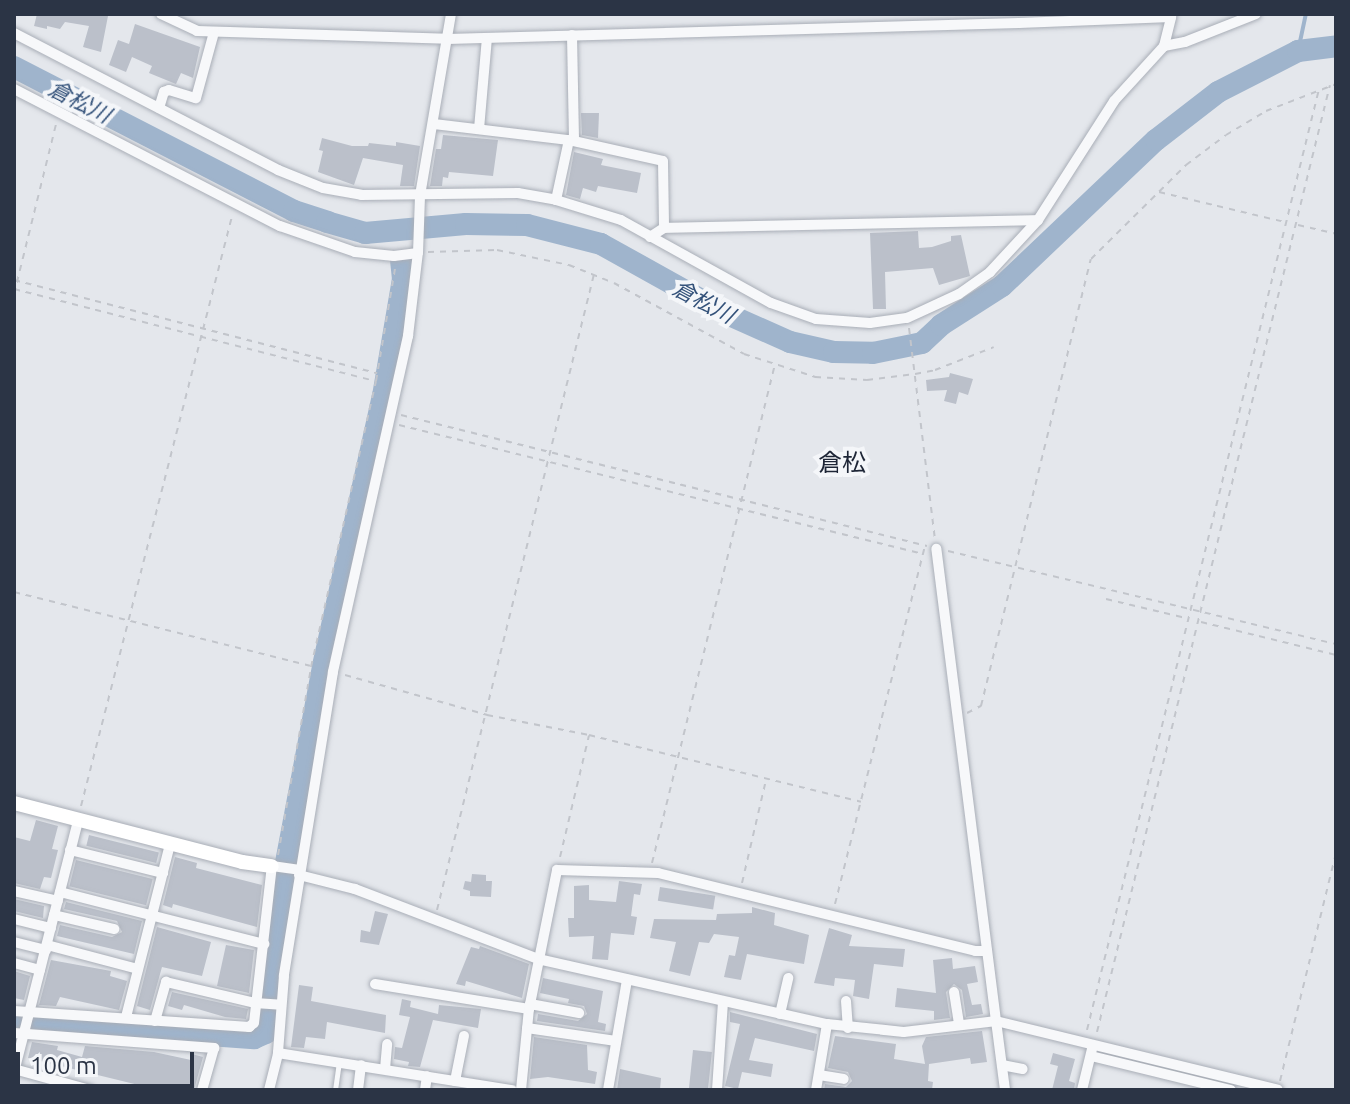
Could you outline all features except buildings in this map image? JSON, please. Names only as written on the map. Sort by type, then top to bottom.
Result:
[{"type":"street","points":[[14,33],[278,170],[323,188],[361,195],[518,193],[556,200],[621,220],[771,303],[816,319],[870,323],[907,318],[959,294],[990,272],[1038,220],[1114,101],[1164,46],[1171,16],[447,39],[197,31],[161,14]]},
{"type":"street","points":[[14,1011],[249,1027],[269,1004],[333,672],[410,325],[418,253],[420,196],[451,14]]},
{"type":"street","points":[[1164,46],[1185,42],[1256,14]]},
{"type":"street","points":[[159,108],[164,92],[169,90],[196,98],[214,32]]},
{"type":"street","points":[[556,200],[571,141],[572,35]]},
{"type":"street","points":[[479,129],[487,38]]},
{"type":"street","points":[[14,89],[280,226],[355,252],[394,256],[418,253]]},
{"type":"street","points":[[434,124],[571,141],[663,161],[664,228]]},
{"type":"street","points":[[650,237],[664,228],[1038,220]]},
{"type":"street","points":[[930,547],[957,714],[1005,1090]]},
{"type":"street","points":[[14,803],[170,844],[277,865],[355,889],[538,959],[627,980],[848,1028],[904,1032],[996,1021],[1231,1090]]},
{"type":"street","points":[[78,820],[14,1070],[90,1090]]},
{"type":"street","points":[[126,1017],[170,844]]},
{"type":"street","points":[[70,850],[163,873]]},
{"type":"street","points":[[269,1090],[278,1053],[269,1004],[264,944],[277,865]]},
{"type":"street","points":[[521,1090],[529,1006],[557,870],[650,873],[987,951]]},
{"type":"street","points":[[14,891],[59,896],[264,944]]},
{"type":"street","points":[[54,915],[114,929]]},
{"type":"street","points":[[14,919],[51,928]]},
{"type":"street","points":[[14,942],[138,969]]},
{"type":"street","points":[[14,963],[40,970]]},
{"type":"street","points":[[780,1014],[788,978]]},
{"type":"street","points":[[608,1090],[627,980]]},
{"type":"street","points":[[155,1021],[166,982],[269,1004]]},
{"type":"street","points":[[375,984],[579,1013]]},
{"type":"street","points":[[954,992],[959,1025]]},
{"type":"street","points":[[846,1001],[848,1028]]},
{"type":"street","points":[[717,1090],[723,1002]]},
{"type":"street","points":[[816,1090],[827,1024]]},
{"type":"street","points":[[527,1028],[616,1041]]},
{"type":"street","points":[[22,1033],[214,1048],[202,1090]]},
{"type":"street","points":[[455,1081],[464,1036]]},
{"type":"street","points":[[385,1069],[387,1044]]},
{"type":"street","points":[[1089,1048],[1278,1090]]},
{"type":"street","points":[[1082,1090],[1089,1048]]},
{"type":"street","points":[[278,1053],[512,1090]]},
{"type":"street","points":[[358,1090],[361,1065]]},
{"type":"street","points":[[1002,1065],[1023,1069]]},
{"type":"street","points":[[819,1075],[844,1079]]},
{"type":"street","points":[[425,1090],[427,1076]]},
{"type":"lane","points":[[335,1090],[339,1061]]},
{"type":"path","points":[[957,714],[974,712],[981,706],[1091,259],[1186,165],[1226,135],[1266,111],[1336,84]]},
{"type":"path","points":[[1089,1048],[1202,611],[1330,85]]},
{"type":"path","points":[[1089,1048],[1188,618],[1319,89]]},
{"type":"path","points":[[59,112],[14,291],[376,381]]},
{"type":"path","points":[[1159,192],[1286,223]]},
{"type":"path","points":[[78,820],[236,203]]},
{"type":"path","points":[[1297,225],[1336,234]]},
{"type":"path","points":[[418,253],[497,250],[537,256],[594,274],[775,367],[839,381],[935,370],[994,347]]},
{"type":"path","points":[[277,865],[311,667],[378,373],[395,279],[394,256]]},
{"type":"path","points":[[435,919],[594,274]]},
{"type":"path","points":[[16,281],[378,373]]},
{"type":"path","points":[[832,917],[923,554],[930,547],[908,319]]},
{"type":"path","points":[[650,873],[775,367]]},
{"type":"path","points":[[391,418],[550,453],[1336,644]]},
{"type":"path","points":[[391,418],[548,461],[923,554]]},
{"type":"path","points":[[14,592],[311,667]]},
{"type":"path","points":[[1106,599],[1188,618]]},
{"type":"path","points":[[1199,621],[1336,655]]},
{"type":"path","points":[[333,672],[487,715],[589,735],[861,802]]},
{"type":"path","points":[[557,870],[589,735]]},
{"type":"path","points":[[740,893],[767,779]]},
{"type":"path","points":[[1278,1090],[1336,853]]},
{"type":"waterway","points":[[1298,51],[1306,14]]},
{"type":"waterway","name":"倉松川","points":[[14,67],[294,211],[327,222],[365,233],[466,224],[527,225],[601,244],[727,314],[790,342],[834,352],[873,353],[922,343],[941,325],[1002,286],[1156,140],[1218,92],[1298,51],[1336,46]]},
{"type":"waterway","points":[[14,1021],[254,1038],[266,1033],[284,873],[323,666],[383,396],[403,279],[401,261]]},
{"type":"district","name":"倉松","points":[[842,463]]}]
